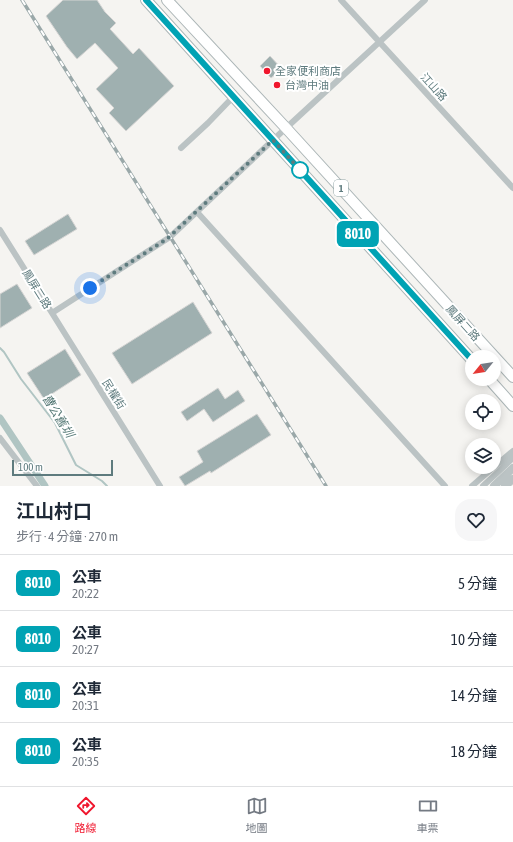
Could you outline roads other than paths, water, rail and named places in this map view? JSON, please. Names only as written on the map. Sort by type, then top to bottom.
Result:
[{"type":"main road","name":"鳳屏二路","points":[[146,0],[465,352]]},
{"type":"main road","name":"鳳屏二路","points":[[168,0],[513,377]]},
{"type":"main road","points":[[416,298],[430,286]]},
{"type":"main road","points":[[495,386],[513,406]]},
{"type":"street","name":"江山路","points":[[341,0],[513,188]]},
{"type":"street","points":[[286,128],[425,0]]},
{"type":"street","points":[[180,148],[208,123],[233,97]]},
{"type":"street","name":"鳳屏二路","points":[[0,230],[52,313],[167,239],[286,128]]},
{"type":"street","points":[[197,212],[445,486]]},
{"type":"street","name":"民權街","points":[[52,313],[160,486]]},
{"type":"street","points":[[0,438],[37,486]]},
{"type":"street","points":[[501,461],[513,450]]},
{"type":"street","points":[[483,486],[513,458]]},
{"type":"street","points":[[494,486],[513,468]]},
{"type":"street","points":[[472,486],[486,474]]},
{"type":"street","points":[[505,486],[513,479]]},
{"type":"waterway","name":"曹公舊圳","points":[[0,348],[21,379],[55,423],[76,465],[102,481],[107,486]]},
{"type":"waterway","points":[[0,418],[45,486]]},
{"type":"railway","points":[[22,0],[326,486]]},
{"type":"place","name":"全家便利商店","points":[[267,71]]},
{"type":"place","name":"台灣中油","points":[[277,85]]}]
